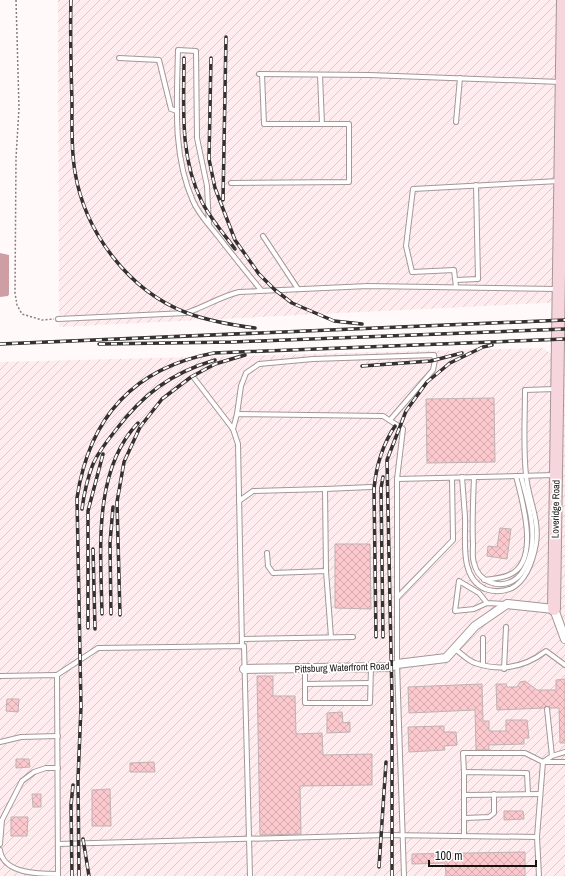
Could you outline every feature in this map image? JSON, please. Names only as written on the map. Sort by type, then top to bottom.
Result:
[{"type":"street","name":"Loveridge Road","points":[[554,609],[556,475],[561,389],[564,0]]},
{"type":"street","points":[[507,604],[554,609],[565,639]]},
{"type":"street","name":"Pittsburg Waterfront Road","points":[[244,669],[391,667],[397,664],[446,658],[475,626],[507,604]]},
{"type":"lane","points":[[209,224],[207,186],[197,138],[196,51],[178,50],[177,111],[180,152],[184,176],[193,202],[209,224],[261,290]]},
{"type":"lane","points":[[119,58],[159,60],[167,98],[171,109],[177,111]]},
{"type":"lane","points":[[231,183],[349,182],[349,124],[264,124],[261,74],[460,78],[563,82]]},
{"type":"lane","points":[[320,75],[322,124]]},
{"type":"lane","points":[[456,122],[460,78]]},
{"type":"lane","points":[[456,287],[454,270],[412,272],[406,246],[414,189],[562,181]]},
{"type":"lane","points":[[456,280],[478,279],[476,186]]},
{"type":"lane","points":[[263,236],[298,289]]},
{"type":"lane","points":[[58,318],[186,313],[198,309],[220,297],[239,292],[261,290],[368,286],[562,289]]},
{"type":"lane","points":[[233,429],[241,386],[246,373],[259,364],[313,359],[434,355],[435,360],[433,370],[390,420]]},
{"type":"lane","points":[[194,378],[233,429],[238,444],[242,646],[244,646],[250,876]]},
{"type":"lane","points":[[474,477],[472,526],[474,563],[478,573],[484,580],[501,584],[508,582],[517,578],[528,560],[532,536],[531,519],[523,476],[525,390],[561,389]]},
{"type":"lane","points":[[237,414],[383,416],[403,429],[397,479],[397,664],[404,876]]},
{"type":"lane","points":[[397,479],[556,475]]},
{"type":"lane","points":[[484,580],[510,575],[518,568],[525,555],[528,538],[516,476]]},
{"type":"lane","points":[[462,477],[466,561],[471,575],[480,586],[491,591],[501,591],[512,587],[521,581],[533,558],[537,525],[523,476]]},
{"type":"lane","points":[[397,598],[453,540],[452,478]]},
{"type":"lane","points":[[239,501],[253,491],[371,487]]},
{"type":"lane","points":[[325,489],[326,571],[330,638]]},
{"type":"lane","points":[[267,554],[268,566],[273,573],[326,571]]},
{"type":"lane","points":[[487,603],[480,593],[459,581],[455,611],[474,609],[487,603],[507,604]]},
{"type":"lane","points":[[504,669],[506,627]]},
{"type":"lane","points":[[242,639],[353,637]]},
{"type":"lane","points":[[483,638],[483,665]]},
{"type":"lane","points":[[0,676],[57,675],[98,648],[242,646]]},
{"type":"lane","points":[[454,649],[474,663],[504,669],[535,660],[546,650],[565,665]]},
{"type":"lane","points":[[305,668],[305,703],[370,703],[371,667]]},
{"type":"lane","points":[[0,850],[1,856],[6,864],[17,869],[58,875],[57,675]]},
{"type":"lane","points":[[305,684],[370,683]]},
{"type":"lane","points":[[547,709],[552,756]]},
{"type":"lane","points":[[0,742],[21,737],[58,736]]},
{"type":"lane","points":[[543,762],[552,756],[565,752]]},
{"type":"lane","points":[[464,836],[465,795],[463,753],[525,753],[543,762],[565,762]]},
{"type":"lane","points":[[539,876],[537,837],[543,762]]},
{"type":"lane","points":[[0,844],[2,820],[22,781],[34,772],[46,768],[58,768]]},
{"type":"lane","points":[[464,772],[527,772],[528,794]]},
{"type":"lane","points":[[465,818],[489,817],[494,813],[494,794]]},
{"type":"lane","points":[[465,795],[540,794]]},
{"type":"lane","points":[[58,844],[402,835],[537,837]]},
{"type":"path","points":[[16,0],[19,108],[16,158],[15,293],[17,305],[22,314],[42,320],[58,318]]},
{"type":"shaded area","points":[[58,0],[565,0],[565,302],[59,327]]},
{"type":"shaded area","points":[[0,253],[9,255],[9,294],[8,296],[0,297]]},
{"type":"shaded area","points":[[543,348],[565,363],[565,876],[0,876],[0,362]]},
{"type":"building","points":[[494,398],[495,462],[427,463],[426,399]]},
{"type":"building","points":[[500,528],[511,529],[507,559],[487,556],[488,546],[497,547]]},
{"type":"building","points":[[335,544],[370,544],[371,609],[335,608]]},
{"type":"building","points":[[257,676],[273,676],[273,696],[295,696],[296,734],[322,733],[323,755],[372,754],[372,785],[300,786],[301,834],[260,835]]},
{"type":"building","points":[[565,679],[565,743],[560,743],[559,708],[550,708],[547,706],[544,708],[497,710],[496,684],[506,684],[507,687],[517,687],[520,682],[525,681],[537,690],[556,690],[556,680]]},
{"type":"building","points":[[482,684],[483,721],[489,721],[489,731],[506,731],[506,720],[527,720],[529,738],[524,738],[524,744],[489,745],[489,750],[476,750],[475,710],[409,713],[408,687]]},
{"type":"building","points":[[7,699],[19,699],[18,712],[6,711]]},
{"type":"building","points":[[342,712],[343,723],[350,722],[350,732],[327,733],[327,713]]},
{"type":"building","points":[[444,726],[444,732],[456,732],[457,745],[444,746],[445,750],[409,752],[408,727]]},
{"type":"building","points":[[16,759],[29,759],[30,767],[16,768]]},
{"type":"building","points":[[154,762],[155,772],[130,772],[130,763]]},
{"type":"building","points":[[110,789],[111,826],[92,826],[92,790]]},
{"type":"building","points":[[32,794],[41,794],[41,807],[33,807]]},
{"type":"building","points":[[504,811],[523,811],[524,819],[504,820]]},
{"type":"building","points":[[11,817],[28,817],[27,836],[11,836]]},
{"type":"building","points":[[525,852],[525,876],[446,876],[445,863],[412,864],[412,854]]},
{"type":"railway","points":[[71,0],[72,138],[75,172],[80,195],[100,238],[113,257],[129,275],[146,290],[166,303],[187,313],[204,318],[255,328]]},
{"type":"railway","points":[[223,200],[226,37]]},
{"type":"railway","points":[[184,58],[184,131],[189,167],[205,208],[235,249]]},
{"type":"railway","points":[[211,58],[209,159],[215,188],[235,240],[259,274],[275,290],[292,303],[334,321],[362,324]]},
{"type":"railway","points":[[0,344],[565,320]]},
{"type":"railway","points":[[99,344],[233,342],[565,329]]},
{"type":"railway","points":[[79,876],[78,779],[81,707],[77,498],[83,469],[92,444],[104,421],[120,401],[138,384],[160,371],[185,360],[214,353],[565,339]]},
{"type":"railway","points":[[392,876],[392,699],[387,460],[406,411],[427,382],[450,363],[483,347],[492,345]]},
{"type":"railway","points":[[362,366],[431,361],[462,353]]},
{"type":"railway","points":[[120,615],[117,502],[124,462],[140,427],[162,399],[191,377],[215,364],[245,355]]},
{"type":"railway","points":[[82,509],[89,475],[97,456],[136,406],[159,386],[171,378],[199,365],[215,360]]},
{"type":"railway","points":[[102,614],[101,539],[102,514],[106,488],[113,465],[123,442],[138,423]]},
{"type":"railway","points":[[376,637],[374,489],[376,472],[381,456],[387,440],[395,426]]},
{"type":"railway","points":[[88,628],[88,511],[103,454]]},
{"type":"railway","points":[[383,477],[381,488],[383,637]]},
{"type":"railway","points":[[111,614],[110,543],[113,507]]},
{"type":"railway","points":[[93,549],[95,629]]},
{"type":"railway","points":[[379,867],[386,762]]},
{"type":"railway","points":[[72,876],[71,805],[73,785]]},
{"type":"railway","points":[[83,839],[89,876]]}]
